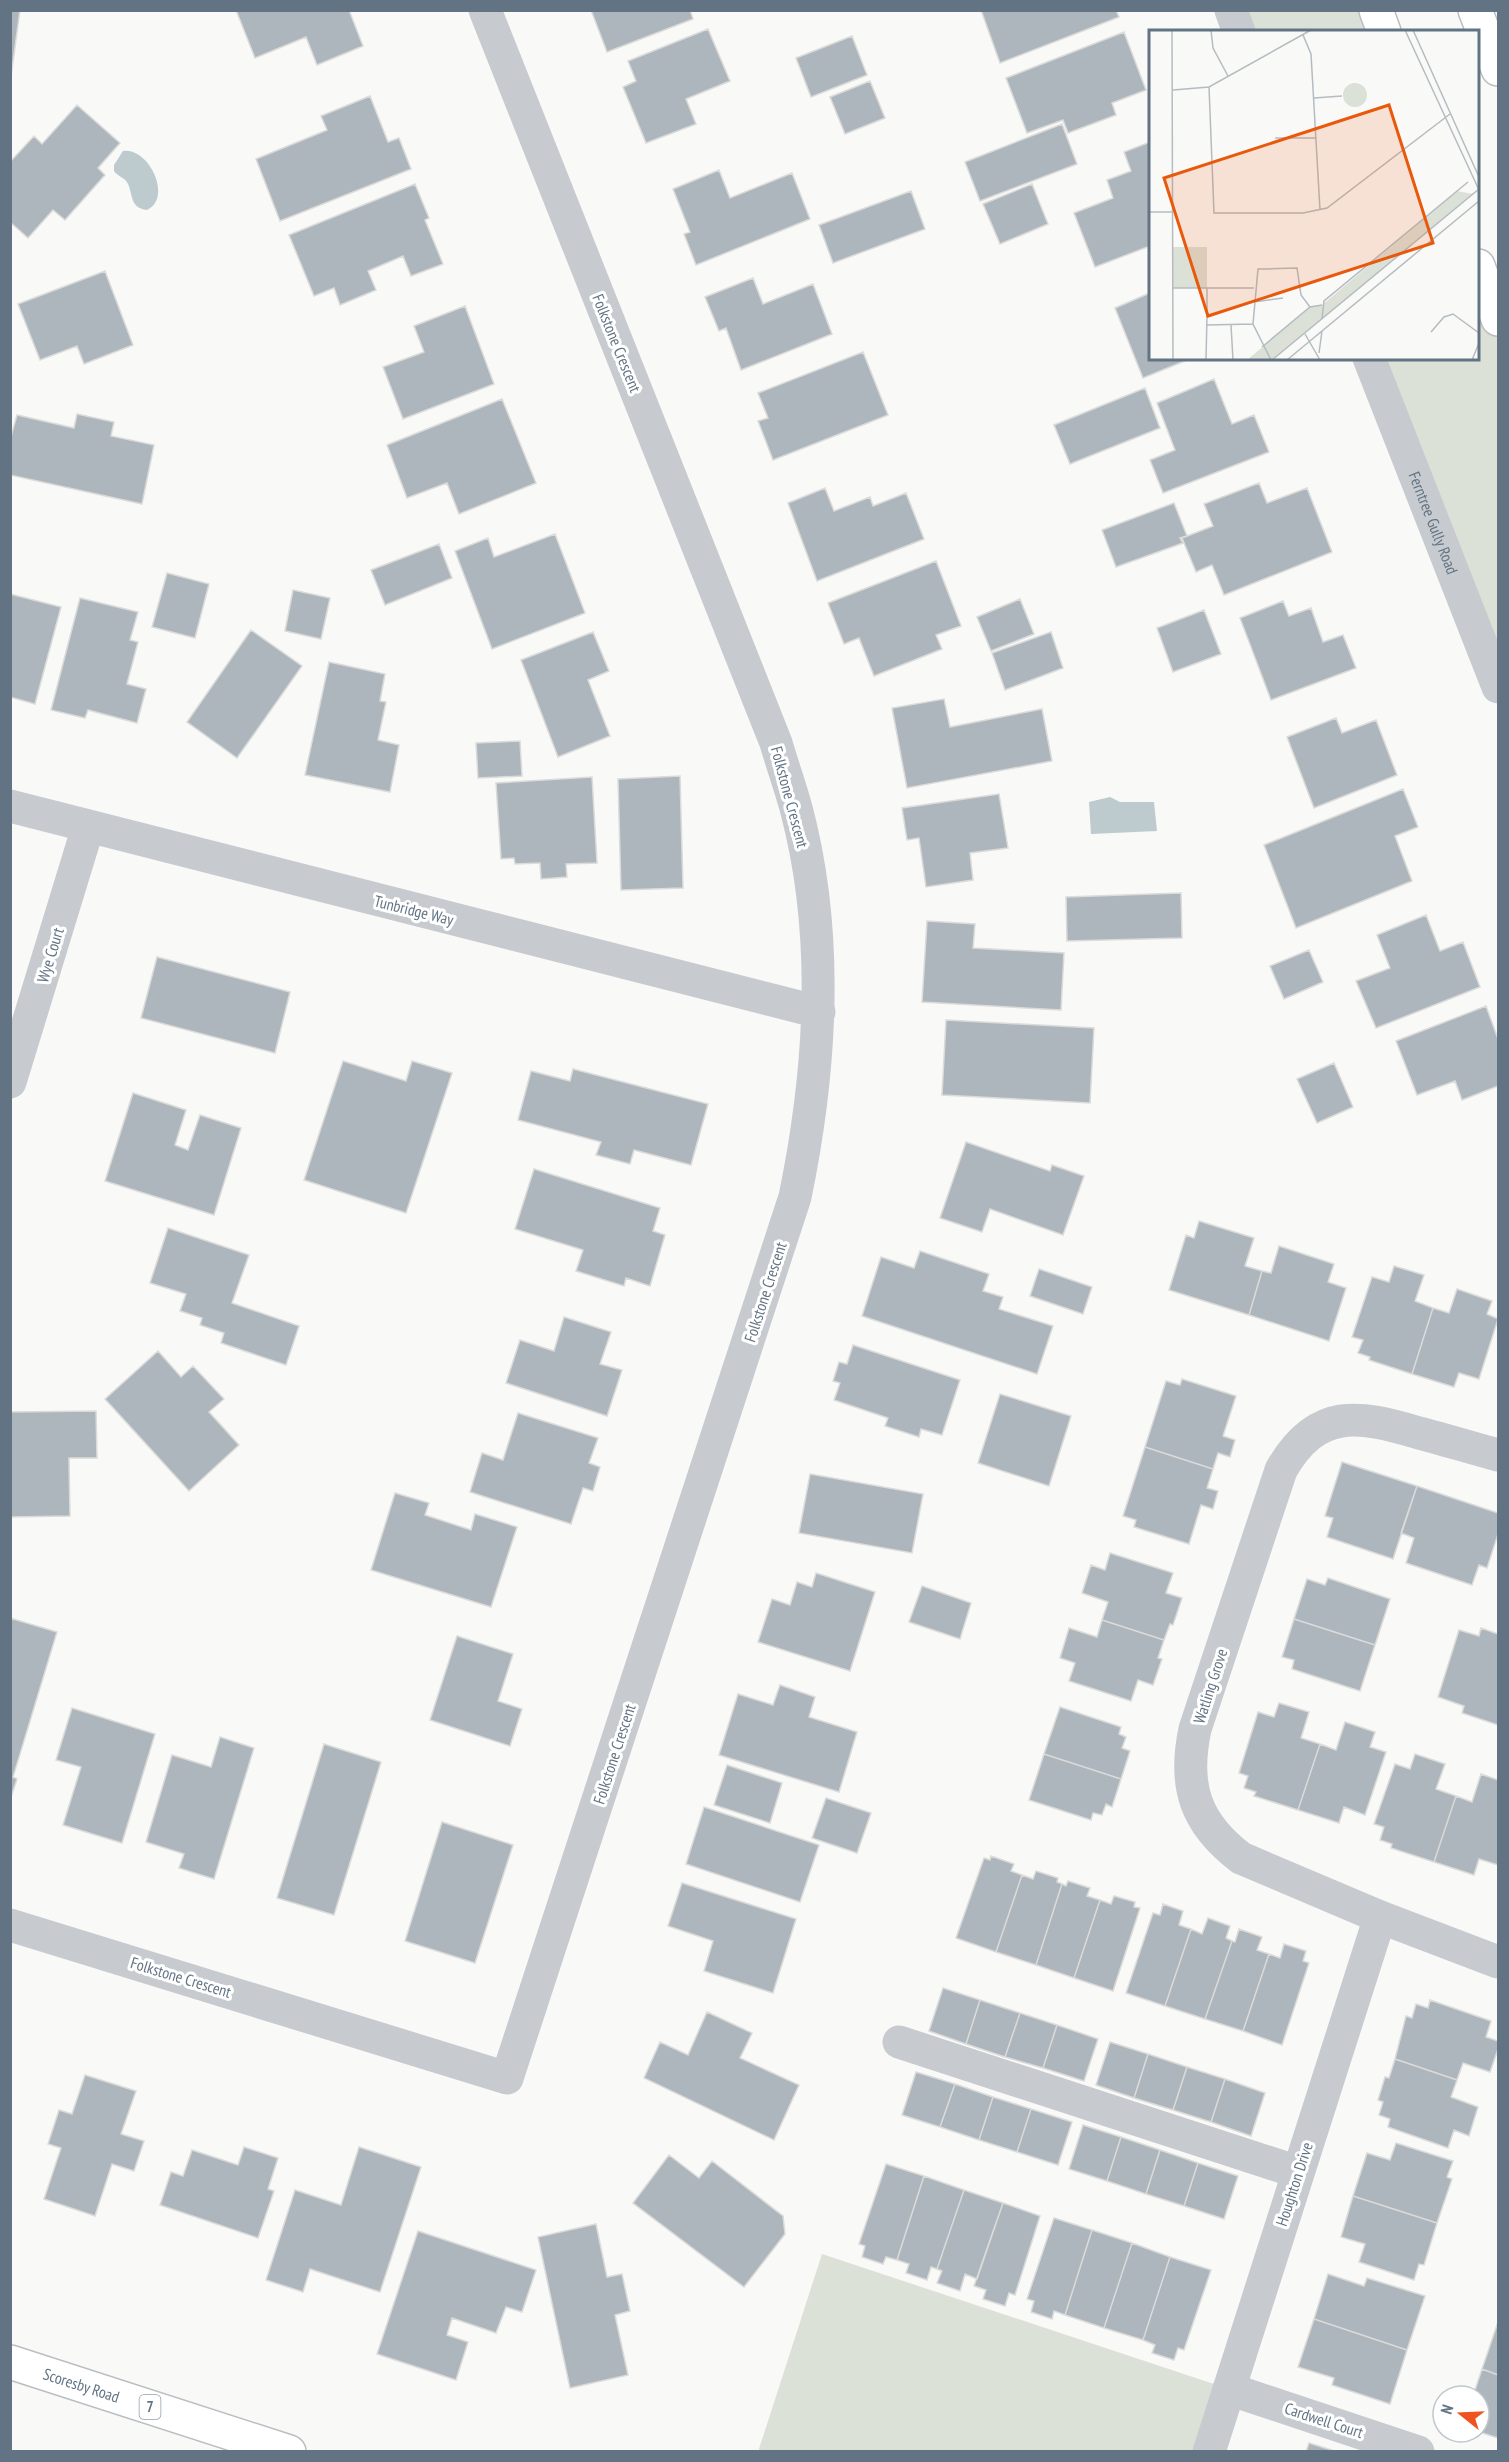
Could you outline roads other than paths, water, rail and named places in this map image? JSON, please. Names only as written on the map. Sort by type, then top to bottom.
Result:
[{"type":"main road","points":[[1376,10],[1383,30]]},
{"type":"main road","points":[[1475,10],[1498,69]]},
{"type":"main road","points":[[1479,269],[1498,319]]},
{"type":"main road","name":"Scoresby Road","points":[[10,2362],[289,2451]]},
{"type":"street","name":"Folkstone Crescent","points":[[10,1925],[507,2079],[792,1207],[810,1111],[819,1012],[816,943],[809,874],[796,809],[776,742],[485,10]]},
{"type":"street","points":[[1231,10],[1238,30]]},
{"type":"street","name":"Ferntree Gully Road","points":[[1370,360],[1498,687]]},
{"type":"street","name":"Tunbridge Way","points":[[10,806],[819,1012]]},
{"type":"street","name":"Wye Court","points":[[10,1082],[88,827]]},
{"type":"street","name":"Watling Grove","points":[[1498,1455],[1375,1420],[1346,1420],[1329,1424],[1302,1441],[1290,1454],[1281,1470],[1195,1729],[1190,1751],[1193,1795],[1200,1814],[1225,1846],[1261,1868],[1498,1962]]},
{"type":"street","name":"Houghton Drive","points":[[1209,2451],[1380,1917]]},
{"type":"street","points":[[899,2042],[1298,2172]]},
{"type":"street","name":"Cardwell Court","points":[[1229,2389],[1418,2451]]}]
